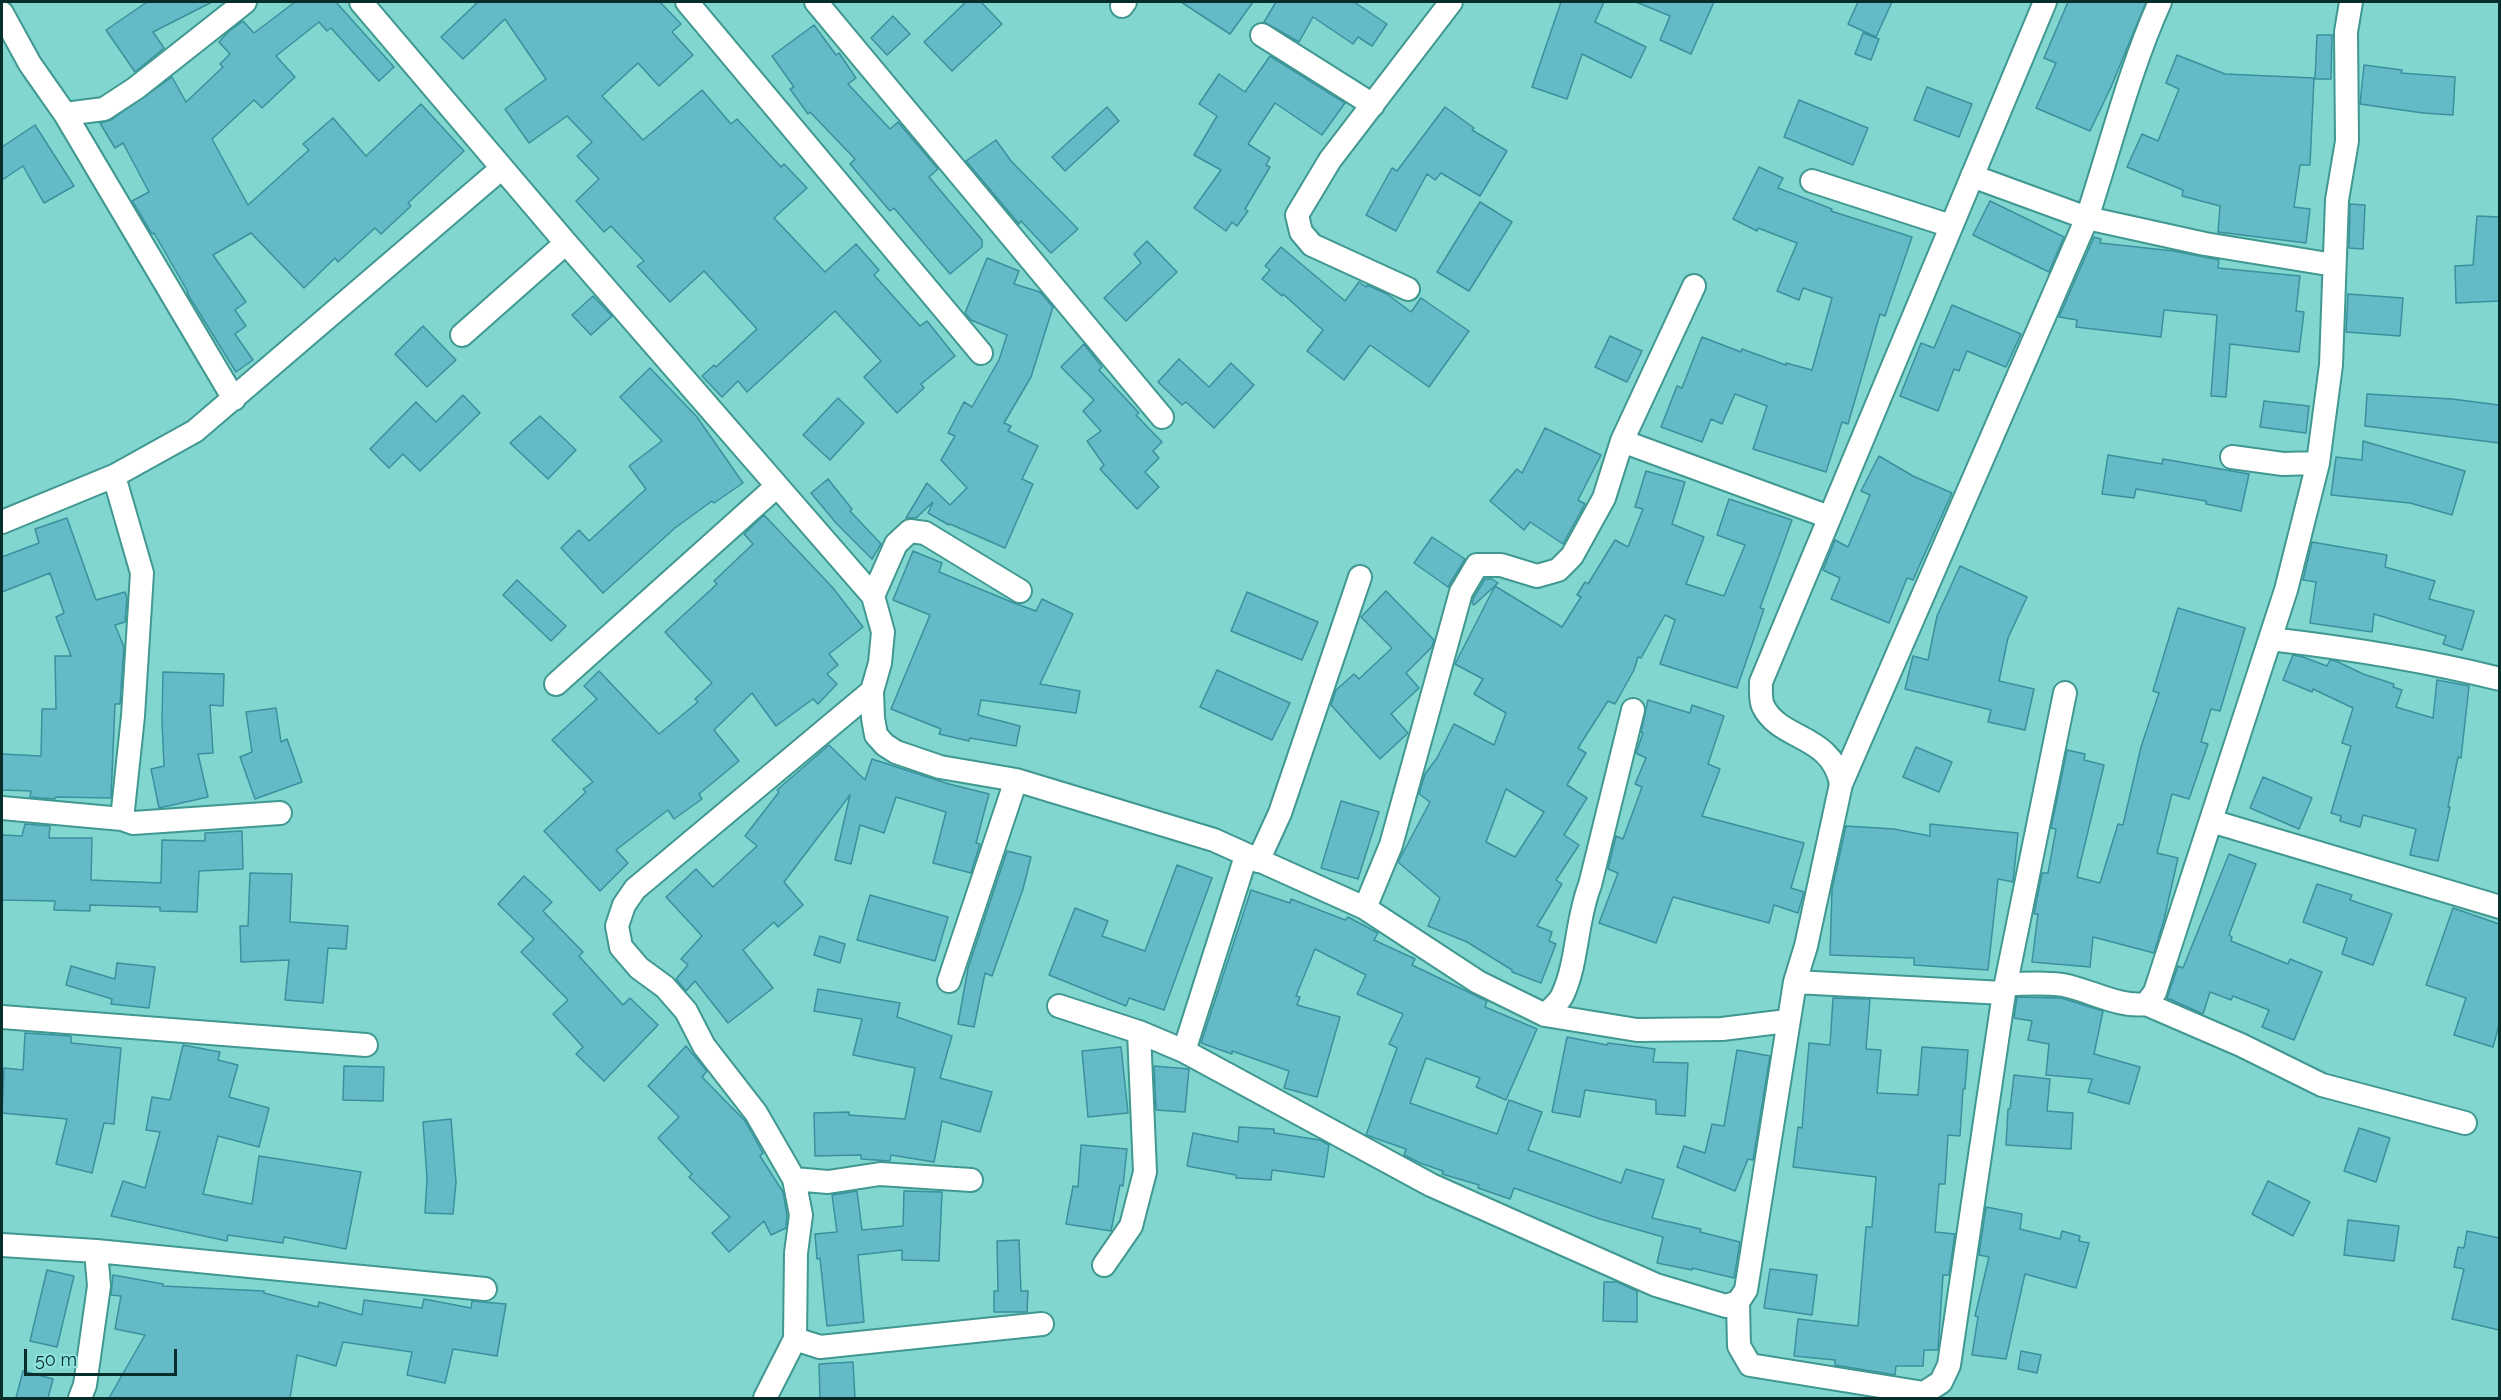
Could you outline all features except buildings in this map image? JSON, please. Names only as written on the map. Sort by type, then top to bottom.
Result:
[{"type":"street","points":[[65,114],[104,109],[136,88],[245,2]]},
{"type":"street","points":[[361,2],[566,243],[873,596],[883,632],[880,663],[872,691],[873,717],[876,735],[885,745],[896,752],[940,766],[1016,780],[1214,840],[1365,908],[1478,982],[1545,1015],[1637,1030],[1722,1029],[1787,1021]]},
{"type":"street","points":[[688,2],[981,353]]},
{"type":"street","points":[[816,2],[1162,417]]},
{"type":"street","points":[[1408,290],[1312,245],[1301,232],[1297,216],[1330,160],[1451,2]]},
{"type":"street","points":[[1841,784],[1832,759],[1807,740],[1772,719],[1762,704],[1761,682],[2045,2]]},
{"type":"street","points":[[2065,693],[2005,989],[1948,1365],[1941,1382],[1924,1394],[1750,1365],[1739,1346],[1738,1302],[1746,1290],[1787,1021],[1795,982],[1806,946],[1841,784],[2087,218],[2109,152],[2128,82],[2144,37],[2160,2]]},
{"type":"street","points":[[2146,1004],[2155,992],[2286,590],[2318,463],[2331,365],[2337,200],[2347,141],[2346,32],[2351,2]]},
{"type":"street","points":[[2,13],[30,64],[65,114],[234,399]]},
{"type":"street","points":[[1263,35],[1373,105]]},
{"type":"street","points":[[2,522],[114,476],[195,431],[502,168]]},
{"type":"street","points":[[1972,176],[2087,218],[2205,244],[2334,265]]},
{"type":"street","points":[[1812,181],[1951,226]]},
{"type":"street","points":[[462,335],[566,243]]},
{"type":"street","points":[[1365,908],[1391,845],[1461,592],[1477,565],[1501,565],[1537,576],[1558,570],[1572,555],[1604,498],[1622,441],[1694,286]]},
{"type":"street","points":[[1622,441],[1829,517]]},
{"type":"street","points":[[2232,458],[2283,464],[2318,463]]},
{"type":"street","points":[[114,476],[142,573],[133,716],[122,819]]},
{"type":"street","points":[[556,684],[777,486]]},
{"type":"street","points":[[873,596],[897,544],[910,531],[925,533],[1020,591]]},
{"type":"street","points":[[1184,1051],[1252,858],[1280,813],[1360,577]]},
{"type":"street","points":[[2270,639],[2368,651],[2445,665],[2499,679]]},
{"type":"street","points":[[765,1398],[795,1339],[796,1253],[801,1215],[794,1179],[756,1113],[704,1046],[686,1011],[665,987],[639,968],[621,947],[617,926],[624,905],[635,889],[872,691]]},
{"type":"street","points":[[1545,1015],[1563,996],[1570,973],[1581,908],[1590,885],[1633,710]]},
{"type":"street","points":[[949,981],[1016,780]]},
{"type":"street","points":[[2,807],[122,819],[133,823],[280,813]]},
{"type":"street","points":[[2211,821],[2499,907]]},
{"type":"street","points":[[1795,982],[2005,989],[2060,985],[2085,990],[2133,1006],[2146,1004],[2241,1045],[2322,1085],[2465,1123]]},
{"type":"street","points":[[1059,1006],[1139,1032],[1184,1051],[1431,1185],[1656,1285],[1726,1306],[1738,1302]]},
{"type":"street","points":[[2,1017],[366,1045]]},
{"type":"street","points":[[1104,1265],[1131,1226],[1145,1172],[1139,1032]]},
{"type":"street","points":[[794,1179],[828,1182],[880,1174],[971,1180]]},
{"type":"street","points":[[2,1245],[96,1251],[485,1289]]},
{"type":"street","points":[[80,1398],[86,1385],[99,1286],[96,1251]]},
{"type":"street","points":[[795,1339],[820,1347],[1042,1324]]}]
